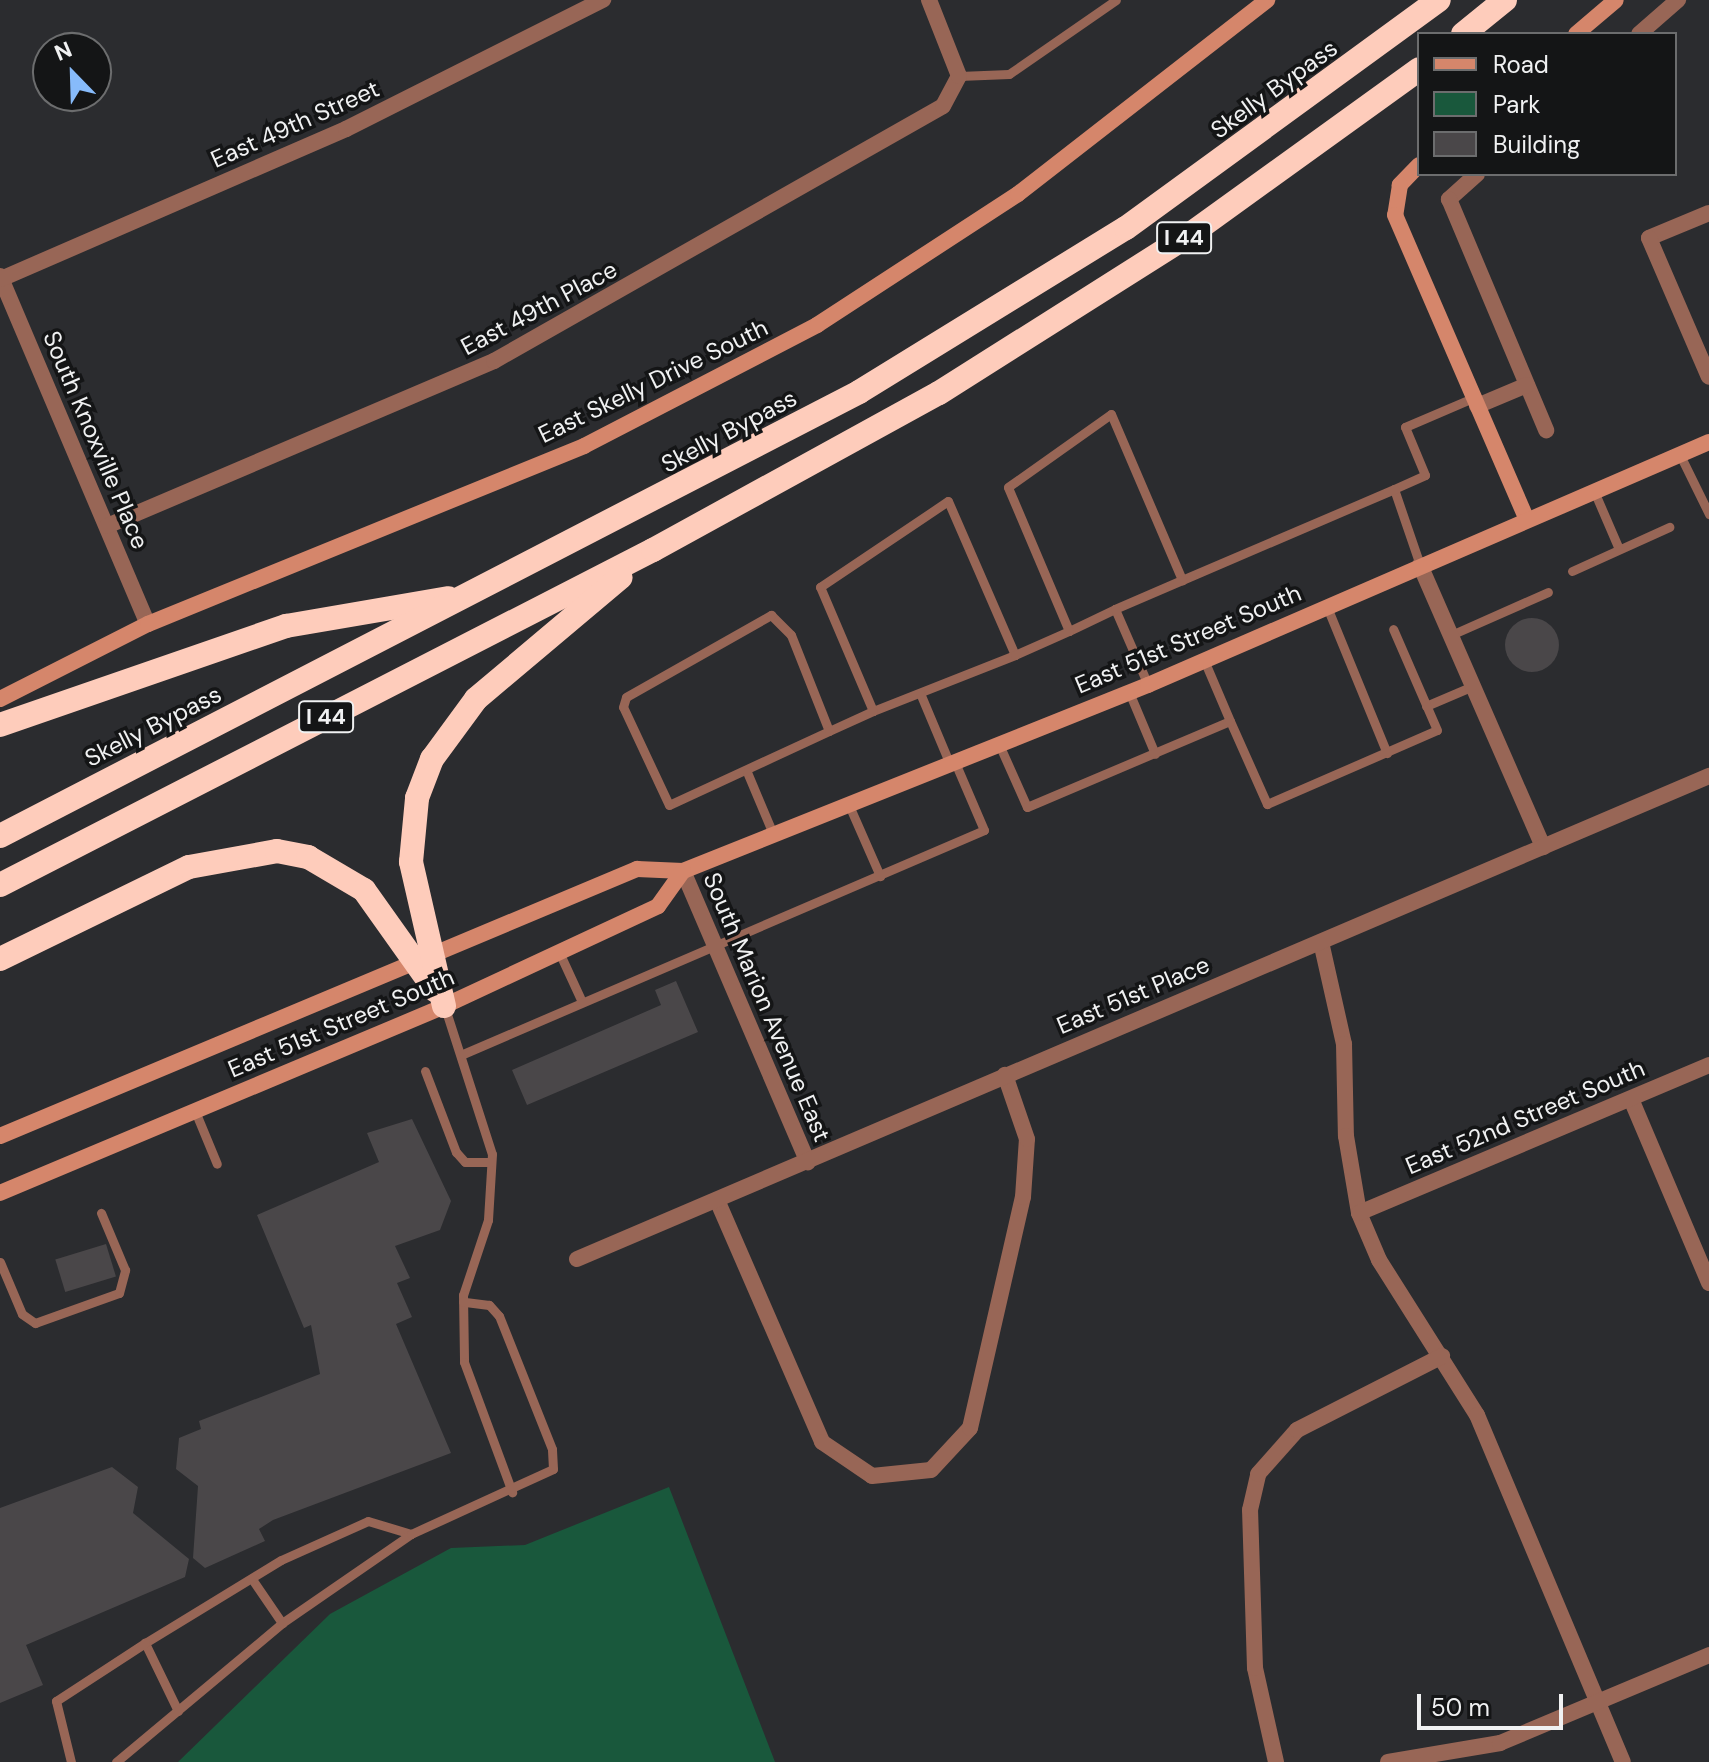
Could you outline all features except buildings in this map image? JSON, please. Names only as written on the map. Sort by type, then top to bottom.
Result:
[{"type":"highway","name":"Skelly Bypass","points":[[0,836],[721,467],[960,332],[1234,154],[1439,0]]},
{"type":"highway","points":[[1465,32],[1505,0]]},
{"type":"highway","name":"I 44","points":[[0,885],[653,550],[1065,316],[1417,70]]},
{"type":"highway","points":[[444,1006],[426,959],[411,835],[432,759],[476,699],[653,550]]},
{"type":"highway","points":[[0,725],[286,626],[475,594]]},
{"type":"highway","points":[[0,959],[202,862],[277,851],[308,857],[364,890],[426,959]]},
{"type":"main road","name":"East Skelly Drive South","points":[[0,699],[148,624],[584,446],[817,325],[1018,194],[1267,0]]},
{"type":"main road","points":[[1578,32],[1616,0]]},
{"type":"main road","points":[[1417,167],[1400,185],[1395,215],[1527,520]]},
{"type":"main road","name":"East 51st Street South","points":[[0,1136],[637,869],[683,871],[998,742],[1148,685],[1709,442]]},
{"type":"main road","name":"East 51st Street South","points":[[0,1193],[444,1006],[658,906],[683,871]]},
{"type":"street","name":"East 49th Street","points":[[1,278],[346,129],[603,0]]},
{"type":"street","points":[[929,0],[959,76]]},
{"type":"street","points":[[1641,32],[1678,0]]},
{"type":"street","name":"East 49th Place","points":[[107,526],[555,330],[943,106],[959,76]]},
{"type":"street","points":[[1475,176],[1449,199],[1546,430]]},
{"type":"street","points":[[1709,213],[1649,238],[1709,377]]},
{"type":"street","name":"South Knoxville Place","points":[[1,278],[148,624]]},
{"type":"street","points":[[1475,402],[1527,385]]},
{"type":"street","points":[[1420,565],[1543,847]]},
{"type":"street","name":"East 51st Place","points":[[577,1259],[1709,776]]},
{"type":"street","name":"South Marion Avenue East","points":[[683,871],[808,1162]]},
{"type":"street","points":[[1321,942],[1344,1044],[1346,1136],[1359,1213],[1379,1260],[1477,1415],[1623,1762]]},
{"type":"street","name":"East 52nd Street South","points":[[1359,1213],[1709,1065]]},
{"type":"street","points":[[717,1200],[827,1448],[872,1476],[931,1470],[970,1428],[1023,1197],[1027,1139],[1005,1075]]},
{"type":"street","points":[[1631,1099],[1709,1283]]},
{"type":"street","points":[[1276,1762],[1255,1668],[1250,1510],[1273,1450],[1297,1430],[1442,1356]]},
{"type":"street","points":[[1388,1762],[1487,1746],[1709,1655]]},
{"type":"lane","points":[[959,76],[1009,74],[1116,0]]},
{"type":"lane","points":[[829,731],[791,635],[771,615],[626,697],[623,707],[669,805],[747,772],[873,711],[1015,655],[1425,475],[1405,427],[1475,402]]},
{"type":"lane","points":[[1069,631],[1008,487],[1111,414],[1182,580]]},
{"type":"lane","points":[[1680,455],[1709,514]]},
{"type":"lane","points":[[1394,489],[1420,565]]},
{"type":"lane","points":[[1594,491],[1619,549]]},
{"type":"lane","points":[[873,711],[820,587],[948,501],[1015,655]]},
{"type":"lane","points":[[1572,571],[1669,527]]},
{"type":"lane","points":[[1451,635],[1548,592]]},
{"type":"lane","points":[[1327,607],[1387,753]]},
{"type":"lane","points":[[1115,609],[1148,685]]},
{"type":"lane","points":[[1204,660],[1267,804],[1437,730],[1393,629]]},
{"type":"lane","points":[[1426,706],[1473,686]]},
{"type":"lane","points":[[1129,692],[1155,754]]},
{"type":"lane","points":[[463,1054],[716,948],[984,830],[920,693]]},
{"type":"lane","points":[[998,742],[1027,807],[1230,721]]},
{"type":"lane","points":[[747,772],[773,834]]},
{"type":"lane","points":[[848,803],[880,876]]},
{"type":"lane","points":[[559,952],[582,1002]]},
{"type":"lane","points":[[444,1006],[463,1054],[491,1162],[488,1220],[463,1302],[464,1362],[512,1492]]},
{"type":"lane","points":[[425,1071],[456,1152],[465,1162],[491,1162]]},
{"type":"lane","points":[[195,1111],[217,1164]]},
{"type":"lane","points":[[0,1262],[22,1314],[35,1323],[119,1293],[125,1270],[101,1213]]},
{"type":"lane","points":[[116,1762],[282,1623],[411,1534],[548,1475],[552,1449],[499,1316],[489,1305],[463,1302]]},
{"type":"lane","points":[[71,1762],[56,1701],[145,1643],[254,1582],[281,1560],[368,1521],[411,1534]]},
{"type":"lane","points":[[254,1582],[282,1623]]},
{"type":"lane","points":[[145,1643],[178,1711]]},
{"type":"green space","points":[[669,1487],[775,1762],[178,1762],[330,1614],[451,1548],[525,1545]]}]
